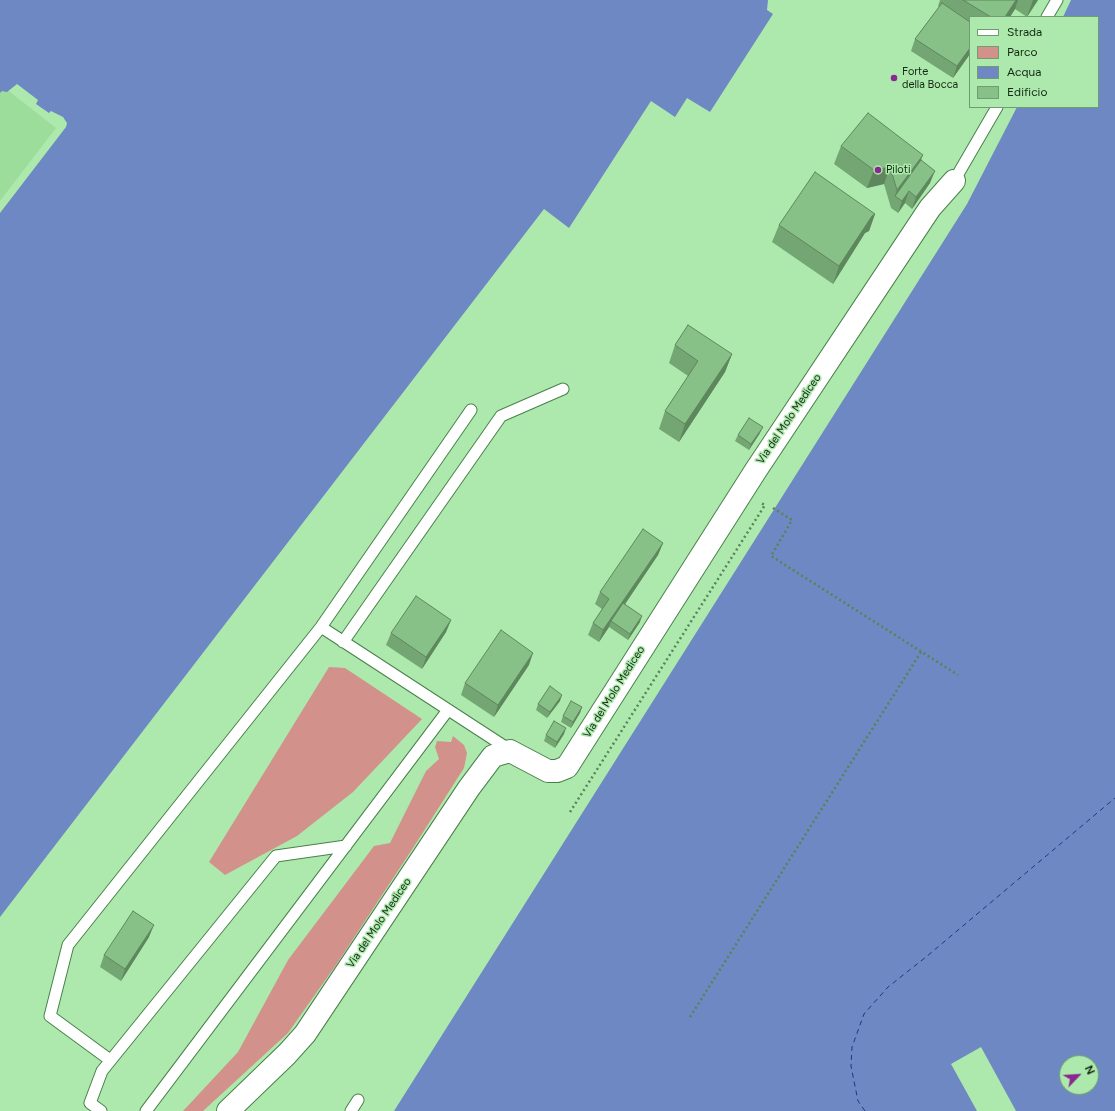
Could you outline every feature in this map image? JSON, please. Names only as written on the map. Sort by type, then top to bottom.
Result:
[{"type":"street","name":"Via del Molo Mediceo","points":[[228,1111],[287,1054],[305,1034],[469,788],[493,756],[510,751],[548,770],[557,771],[567,767],[769,450],[930,208],[954,181]]},
{"type":"lane","points":[[1048,16],[1057,0]]},
{"type":"lane","points":[[954,181],[996,108]]},
{"type":"lane","points":[[343,642],[501,416],[563,389]]},
{"type":"lane","points":[[110,1060],[50,1016],[68,945],[321,627],[471,410]]},
{"type":"lane","points":[[321,627],[510,751]]},
{"type":"lane","points":[[146,1111],[448,710]]},
{"type":"lane","points":[[101,1111],[90,1103],[102,1071],[276,856],[346,846]]},
{"type":"lane","points":[[351,1111],[358,1100]]},
{"type":"path","points":[[570,812],[764,505],[757,500]]},
{"type":"path","points":[[773,508],[792,520],[771,556],[958,675]]},
{"type":"path","points":[[690,1016],[921,652]]},
{"type":"shaded area","points":[[0,84],[56,128],[0,201]]},
{"type":"green space","points":[[329,667],[345,668],[422,719],[353,792],[297,836],[225,875],[209,862]]},
{"type":"green space","points":[[453,736],[464,745],[467,753],[464,768],[336,965],[288,1033],[203,1111],[183,1111],[238,1052],[288,960],[374,846],[390,843],[426,771],[439,759],[435,747],[437,741],[451,742]]},
{"type":"water","points":[[0,0],[768,0],[767,10],[773,14],[710,112],[687,98],[675,117],[651,101],[569,228],[544,209],[0,917],[0,213],[66,127],[67,123],[63,117],[51,111],[49,113],[36,104],[38,100],[17,84],[7,92],[2,91],[0,93]]},
{"type":"water","points":[[1071,0],[1115,0],[1115,1111],[394,1111],[967,204],[1016,108],[1099,108],[1099,16],[1063,16]]},
{"type":"pier","points":[[981,1047],[1016,1111],[977,1111],[951,1064]]},
{"type":"building","points":[[963,0],[1016,0],[1006,16],[989,16]]},
{"type":"building","points":[[942,3],[969,21],[969,49],[957,66],[915,39]]},
{"type":"building","points":[[868,113],[923,155],[897,190],[890,167],[874,170],[841,146]]},
{"type":"building","points":[[921,160],[935,171],[916,197],[909,191],[902,201],[895,196]]},
{"type":"building","points":[[815,172],[875,214],[872,216],[839,266],[779,225]]},
{"type":"building","points":[[688,325],[732,354],[685,424],[665,411],[698,361],[675,345]]},
{"type":"building","points":[[749,418],[763,427],[751,444],[738,435]]},
{"type":"building","points":[[643,529],[663,543],[603,630],[593,623],[609,599],[600,592]]},
{"type":"building","points":[[416,596],[451,620],[426,657],[391,633]]},
{"type":"building","points":[[623,603],[642,616],[630,634],[611,621]]},
{"type":"building","points":[[501,630],[533,653],[498,705],[465,683]]},
{"type":"building","points":[[550,686],[562,695],[550,712],[538,704]]},
{"type":"building","points":[[571,701],[582,707],[573,722],[563,716]]},
{"type":"building","points":[[554,721],[566,728],[557,742],[546,735]]},
{"type":"building","points":[[133,911],[154,925],[125,969],[104,955]]},
{"type":"ferry route","points":[[865,1111],[858,1101],[851,1066],[852,1047],[864,1014],[888,987],[926,957],[1115,798]]},
{"type":"place","name":"Forte della Bocca","points":[[894,78]]},
{"type":"place","name":"Piloti","points":[[878,170]]}]
